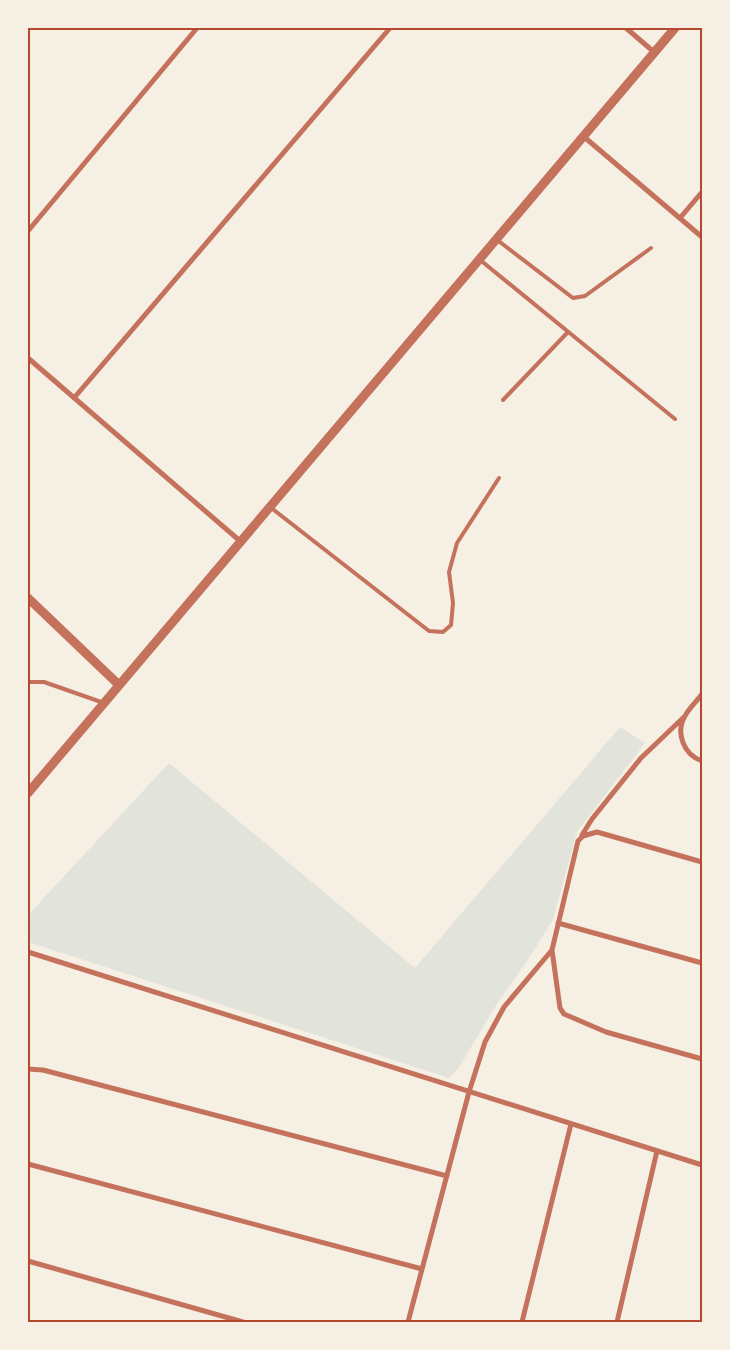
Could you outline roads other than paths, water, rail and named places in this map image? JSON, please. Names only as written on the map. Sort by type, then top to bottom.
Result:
[{"type":"street","points":[[28,231],[197,28]]},
{"type":"street","points":[[74,398],[390,28]]},
{"type":"street","points":[[626,28],[654,52]]},
{"type":"street","points":[[28,793],[675,28]]},
{"type":"street","points":[[583,136],[702,237]]},
{"type":"street","points":[[680,218],[702,192]]},
{"type":"street","points":[[28,358],[240,541]]},
{"type":"street","points":[[28,598],[119,685]]},
{"type":"street","points":[[702,694],[684,717],[641,758],[592,819],[578,841],[552,950],[560,1008],[564,1014],[606,1032],[702,1059]]},
{"type":"street","points":[[684,717],[681,731],[682,743],[688,753],[702,761]]},
{"type":"street","points":[[578,841],[583,836],[597,832],[702,862]]},
{"type":"street","points":[[558,923],[702,963]]},
{"type":"street","points":[[408,1322],[469,1092],[486,1042],[504,1006],[552,950]]},
{"type":"street","points":[[28,952],[702,1165]]},
{"type":"street","points":[[28,1069],[43,1070],[447,1176]]},
{"type":"street","points":[[522,1322],[572,1124]]},
{"type":"street","points":[[617,1322],[657,1151]]},
{"type":"street","points":[[28,1164],[422,1269]]},
{"type":"street","points":[[28,1261],[243,1322]]},
{"type":"lane","points":[[496,239],[573,298],[585,296],[651,248]]},
{"type":"lane","points":[[479,259],[674,419]]},
{"type":"lane","points":[[503,400],[568,332]]},
{"type":"lane","points":[[270,506],[429,630],[444,632],[452,625],[453,603],[449,572],[457,542],[499,478]]},
{"type":"lane","points":[[28,682],[44,682],[104,703]]}]
